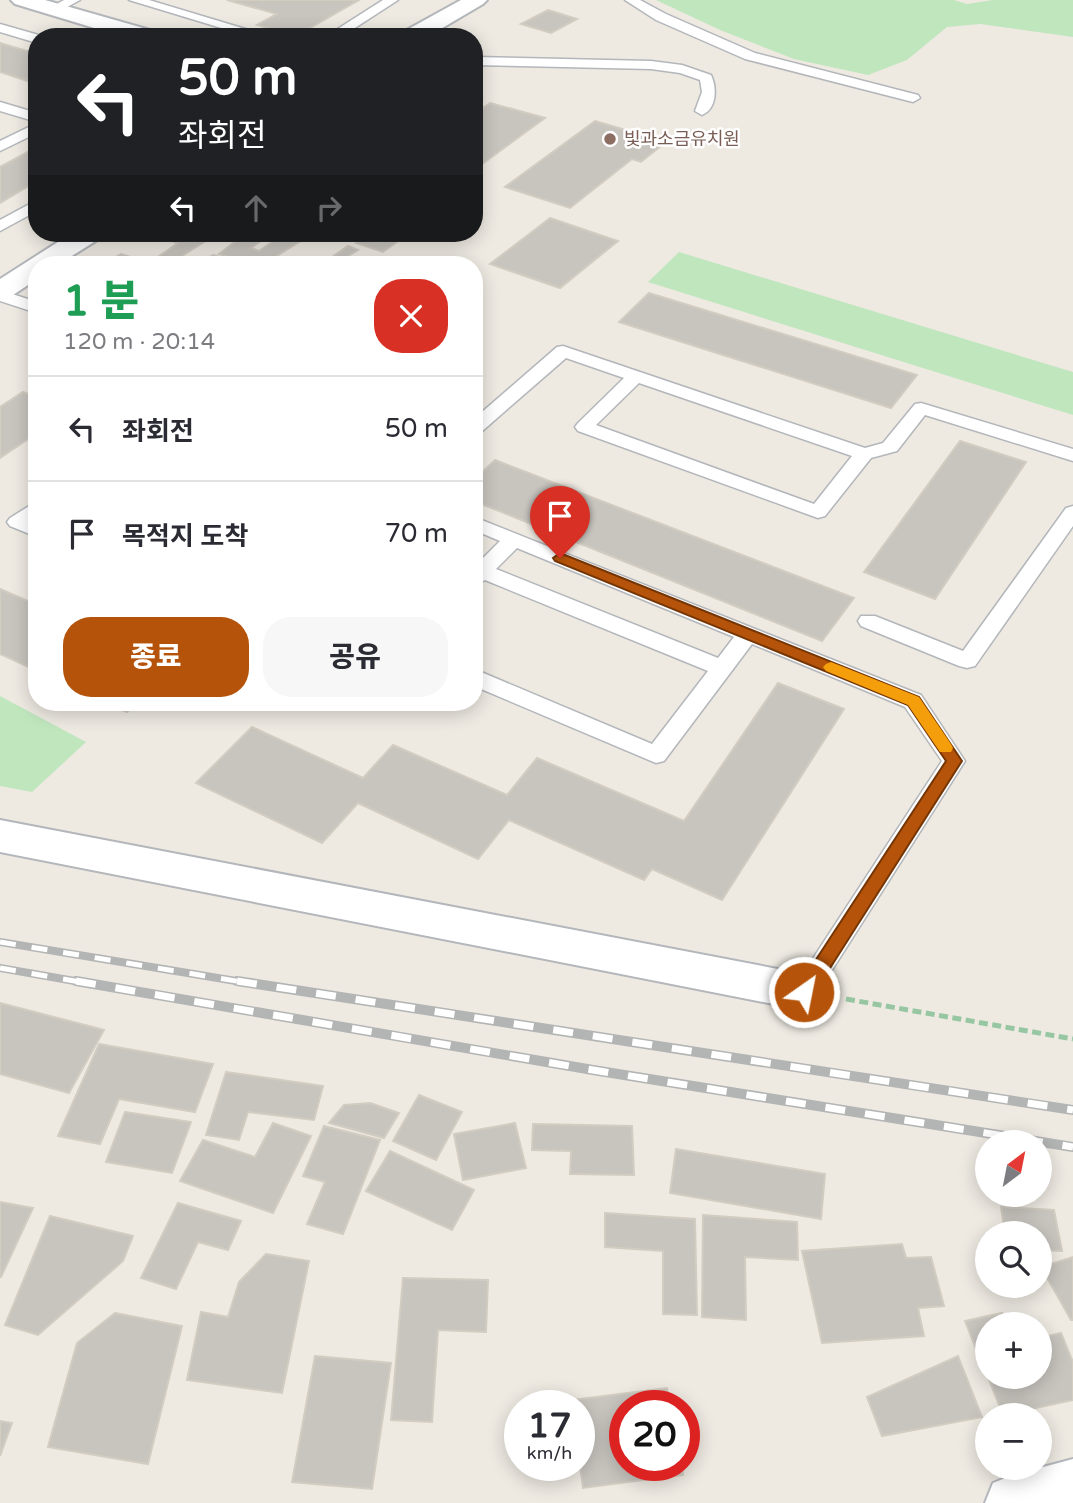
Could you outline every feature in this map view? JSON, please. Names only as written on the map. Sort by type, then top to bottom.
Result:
[{"type":"street","points":[[22,0],[64,5],[125,28]]},
{"type":"street","points":[[427,28],[476,0]]},
{"type":"street","points":[[54,256],[76,242]]},
{"type":"street","points":[[0,293],[28,273]]},
{"type":"street","points":[[0,836],[804,992]]},
{"type":"street","points":[[1013,1503],[1073,1487]]},
{"type":"lane","points":[[135,0],[234,28]]},
{"type":"lane","points":[[346,28],[392,0]]},
{"type":"lane","points":[[631,0],[661,17],[750,56],[913,98]]},
{"type":"lane","points":[[0,28],[28,36]]},
{"type":"lane","points":[[483,61],[651,65],[682,69],[706,78],[709,92],[702,111]]},
{"type":"lane","points":[[0,106],[28,115]]},
{"type":"lane","points":[[0,147],[28,132]]},
{"type":"lane","points":[[0,226],[28,210]]},
{"type":"lane","points":[[0,293],[28,305]]},
{"type":"lane","points":[[483,421],[563,351],[864,454],[890,447],[921,408],[1073,455]]},
{"type":"lane","points":[[636,376],[584,427],[818,512],[864,454]]},
{"type":"lane","points":[[868,621],[967,661],[1073,512]]},
{"type":"lane","points":[[28,514],[17,522],[28,527]]},
{"type":"lane","points":[[483,527],[913,701],[954,761],[804,992]]},
{"type":"lane","points":[[483,570],[513,539]]},
{"type":"lane","points":[[483,577],[721,668]]},
{"type":"lane","points":[[483,681],[656,755],[748,634]]},
{"type":"path","points":[[804,992],[1073,1039]]},
{"type":"green space","points":[[656,0],[954,0],[967,4],[993,0],[1073,0],[1073,37],[980,24],[947,27],[907,60],[868,75],[794,59],[720,30]]},
{"type":"green space","points":[[679,252],[1073,372],[1073,415],[648,282]]},
{"type":"green space","points":[[0,696],[86,742],[32,792],[0,786]]},
{"type":"building","points":[[227,0],[359,0],[310,28],[268,28],[257,25],[277,14]]},
{"type":"building","points":[[548,10],[577,19],[551,33],[521,24]]},
{"type":"building","points":[[0,43],[28,51],[28,81],[0,72]]},
{"type":"building","points":[[490,103],[545,118],[483,163],[483,108]]},
{"type":"building","points":[[595,121],[666,142],[641,162],[632,159],[570,208],[505,187]]},
{"type":"building","points":[[28,152],[28,186],[0,203],[0,167]]},
{"type":"building","points":[[550,218],[618,241],[560,288],[490,264]]},
{"type":"building","points":[[175,242],[204,242],[182,256],[159,256],[178,243]]},
{"type":"building","points":[[234,242],[259,242],[251,248],[259,251],[272,242],[299,242],[277,256],[219,254]]},
{"type":"building","points":[[358,242],[397,242],[383,252]]},
{"type":"building","points":[[348,246],[358,250],[348,256],[334,256]]},
{"type":"building","points":[[649,293],[917,375],[891,408],[619,322]]},
{"type":"building","points":[[23,392],[28,394],[28,439],[0,458],[0,407]]},
{"type":"building","points":[[960,441],[1026,462],[935,599],[864,572]]},
{"type":"building","points":[[495,460],[854,598],[822,641],[483,505],[483,471]]},
{"type":"building","points":[[0,589],[28,601],[28,667],[0,654]]},
{"type":"building","points":[[778,683],[844,709],[722,900],[652,869],[644,880],[509,820],[478,859],[358,803],[322,843],[196,783],[252,727],[363,778],[393,745],[507,795],[537,758],[684,821]]},
{"type":"building","points":[[0,1003],[104,1030],[69,1093],[0,1074]]},
{"type":"building","points":[[99,1044],[213,1064],[195,1112],[119,1099],[100,1144],[58,1136]]},
{"type":"building","points":[[226,1072],[323,1086],[314,1120],[248,1112],[239,1140],[206,1135]]},
{"type":"building","points":[[419,1095],[462,1112],[436,1160],[393,1141]]},
{"type":"building","points":[[370,1103],[399,1113],[384,1138],[329,1123],[344,1105]]},
{"type":"building","points":[[125,1112],[191,1122],[172,1173],[106,1162]]},
{"type":"building","points":[[273,1123],[311,1136],[273,1213],[180,1181],[203,1140],[255,1157]]},
{"type":"building","points":[[515,1123],[526,1168],[463,1180],[454,1134]]},
{"type":"building","points":[[533,1124],[632,1126],[634,1175],[570,1174],[571,1151],[532,1150]]},
{"type":"building","points":[[324,1126],[380,1140],[343,1234],[307,1224],[325,1182],[303,1176]]},
{"type":"building","points":[[676,1149],[825,1174],[821,1219],[670,1193]]},
{"type":"building","points":[[390,1151],[474,1190],[452,1230],[366,1191]]},
{"type":"building","points":[[0,1202],[33,1208],[1,1277],[0,1277]]},
{"type":"building","points":[[178,1203],[241,1221],[228,1250],[198,1242],[176,1289],[141,1278]]},
{"type":"building","points":[[1001,1208],[1054,1210],[1062,1251],[1052,1251],[1052,1221],[1003,1221]]},
{"type":"building","points":[[605,1213],[695,1219],[697,1315],[663,1314],[663,1251],[605,1247]]},
{"type":"building","points":[[703,1215],[797,1222],[798,1260],[745,1257],[746,1320],[702,1317]]},
{"type":"building","points":[[50,1216],[133,1236],[123,1261],[38,1335],[5,1325]]},
{"type":"building","points":[[902,1244],[906,1258],[931,1257],[944,1306],[918,1308],[924,1336],[822,1343],[802,1251]]},
{"type":"building","points":[[266,1254],[309,1261],[282,1393],[187,1380],[201,1312],[228,1317],[239,1282]]},
{"type":"building","points":[[1073,1257],[1073,1320],[1052,1286],[1052,1264]]},
{"type":"building","points":[[403,1278],[488,1280],[486,1332],[438,1330],[432,1422],[391,1420]]},
{"type":"building","points":[[115,1313],[182,1326],[148,1464],[48,1447],[77,1343]]},
{"type":"building","points":[[975,1319],[975,1346],[965,1321]]},
{"type":"building","points":[[1061,1333],[1073,1362],[1073,1400],[1052,1404],[998,1403],[993,1389],[1052,1389],[1052,1335]]},
{"type":"building","points":[[315,1356],[391,1363],[372,1489],[292,1482]]},
{"type":"building","points":[[958,1356],[976,1403],[975,1418],[882,1436],[867,1397]]},
{"type":"building","points":[[609,1395],[609,1481],[637,1481],[583,1488],[582,1481],[595,1481],[595,1397]]},
{"type":"building","points":[[0,1421],[12,1423],[0,1456]]},
{"type":"railway","points":[[0,942],[248,983]]},
{"type":"railway","points":[[0,968],[86,983]]},
{"type":"railway","points":[[76,981],[593,1070],[1073,1147]]},
{"type":"railway","points":[[237,981],[1073,1110]]},
{"type":"slow traffic","points":[[831,667],[913,701],[945,748]]},
{"type":"place","name":"빛과소금유치원","points":[[610,139]]},
{"type":"route","points":[[560,558],[913,701],[954,761],[804,992]]}]
